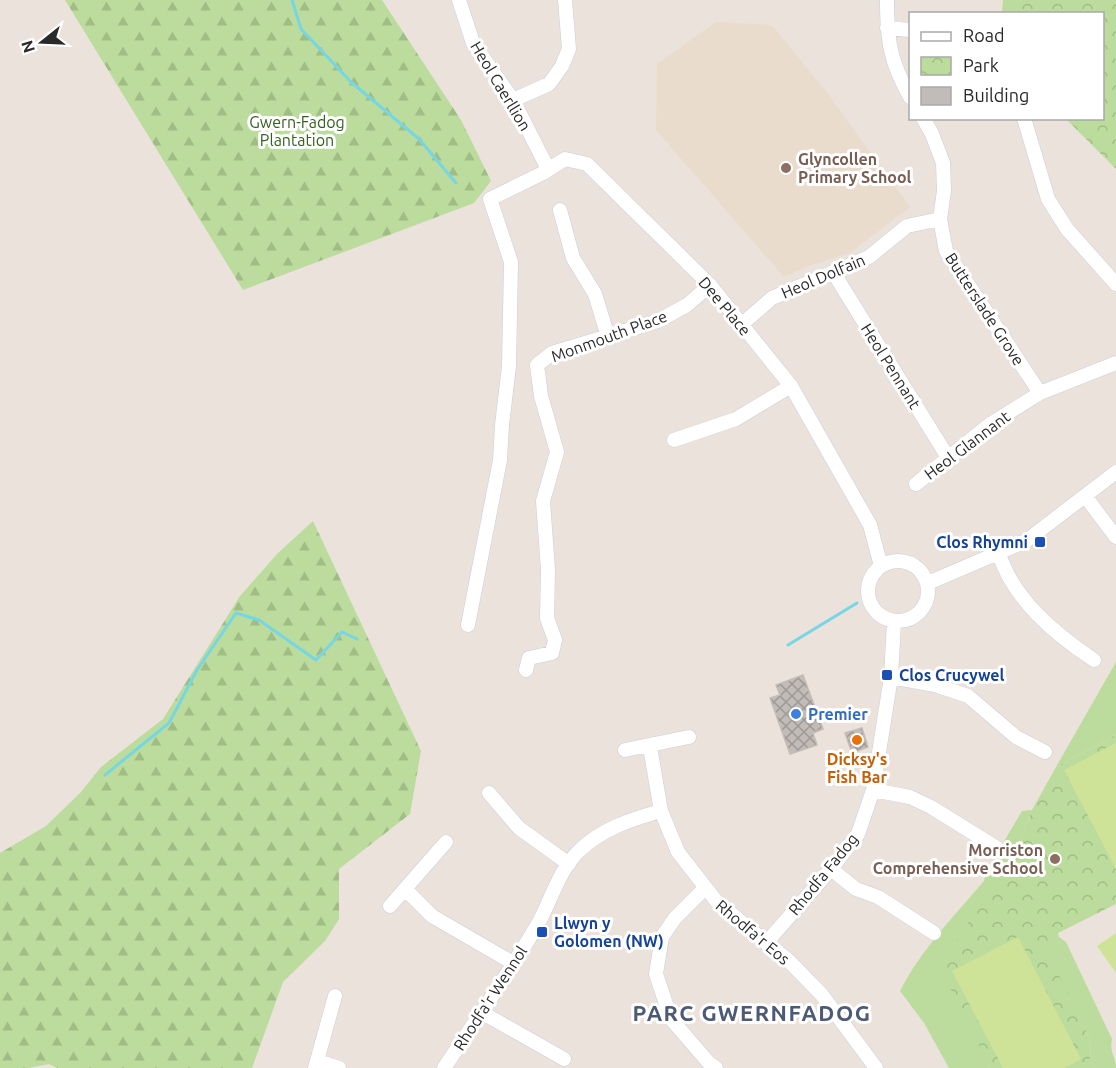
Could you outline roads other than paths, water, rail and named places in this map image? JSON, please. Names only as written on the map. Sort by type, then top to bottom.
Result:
[{"type":"street","name":"Heol Caerllion","points":[[459,0],[473,43],[513,100],[548,169]]},
{"type":"street","points":[[513,100],[549,84],[562,66],[569,49],[565,0]]},
{"type":"street","points":[[887,0],[890,51],[899,78],[909,95]]},
{"type":"street","points":[[887,28],[909,30]]},
{"type":"street","name":"Butterslade Grove","points":[[924,120],[943,163],[944,191],[940,219],[946,251],[1040,393]]},
{"type":"street","points":[[1025,120],[1048,199],[1067,229],[1116,284]]},
{"type":"street","name":"Dee Place","points":[[468,625],[500,460],[509,366],[511,262],[490,199],[565,159],[587,164],[710,285],[791,386],[870,525],[881,566]]},
{"type":"street","points":[[560,210],[573,258],[595,294],[608,337]]},
{"type":"street","name":"Heol Dolfain","points":[[742,324],[771,298],[869,257],[907,226],[940,219]]},
{"type":"street","name":"Heol Pennant","points":[[833,272],[949,459]]},
{"type":"street","name":"Monmouth Place","points":[[526,670],[529,658],[552,653],[555,640],[547,618],[548,570],[543,501],[557,452],[541,396],[537,365],[552,353],[658,321],[687,304],[710,285]]},
{"type":"street","name":"Heol Glannant","points":[[916,484],[989,425],[1040,393],[1115,366]]},
{"type":"street","points":[[674,440],[736,419],[791,386]]},
{"type":"street","points":[[928,584],[999,554],[1041,531],[1116,472]]},
{"type":"street","points":[[1084,496],[1116,537]]},
{"type":"street","points":[[999,554],[1003,566],[1025,601],[1065,640],[1094,660]]},
{"type":"street","points":[[890,561],[905,561],[915,565],[922,572],[928,584],[929,594],[919,614],[909,620],[894,622],[875,611],[868,594],[870,580],[881,566],[890,561]]},
{"type":"street","name":"Rhodfa Fadog","points":[[766,944],[858,834],[873,790],[891,677],[894,622]]},
{"type":"street","points":[[891,677],[935,685],[968,696],[1016,737],[1045,752]]},
{"type":"street","points":[[625,750],[650,747],[689,737]]},
{"type":"street","name":"Rhodfa'r Eos","points":[[650,747],[661,811],[678,852],[717,902],[789,961],[822,995],[876,1068]]},
{"type":"street","points":[[873,790],[910,797],[931,807],[997,848]]},
{"type":"street","points":[[489,793],[519,828],[568,864]]},
{"type":"street","name":"Rhodfa'r Wennol","points":[[444,1068],[540,920],[553,890],[579,850],[601,834],[627,820],[661,811]]},
{"type":"street","points":[[390,906],[446,842]]},
{"type":"street","points":[[831,868],[856,889],[878,897],[934,933]]},
{"type":"street","points":[[705,888],[675,918],[662,937],[656,974],[671,1018],[710,1066]]},
{"type":"street","points":[[406,890],[432,916],[513,963]]},
{"type":"street","points":[[335,996],[316,1064],[339,1068]]},
{"type":"street","points":[[481,1012],[564,1059]]},
{"type":"waterway","points":[[292,0],[301,29],[351,82],[419,139],[456,183]]},
{"type":"waterway","points":[[788,645],[857,603]]},
{"type":"waterway","points":[[105,775],[169,723],[197,670],[236,613],[259,620],[316,660],[342,632],[357,639]]},
{"type":"place","name":"Glyncollen Primary School","points":[[786,168]]},
{"type":"place","name":"Clos Rhymni","points":[[1040,542]]},
{"type":"place","name":"Clos Crucywel","points":[[887,675]]},
{"type":"place","name":"Premier","points":[[796,714]]},
{"type":"place","name":"Dicksy's Fish Bar","points":[[857,740]]},
{"type":"place","name":"Morriston Comprehensive School","points":[[1055,859]]},
{"type":"place","name":"Llwyn y Golomen (NW)","points":[[542,932]]},
{"type":"district","name":"PARC GWERNFADOG","points":[[752,1012]]},
{"type":"park label","name":"Gwern-Fadog Plantation","points":[[297,131]]}]
